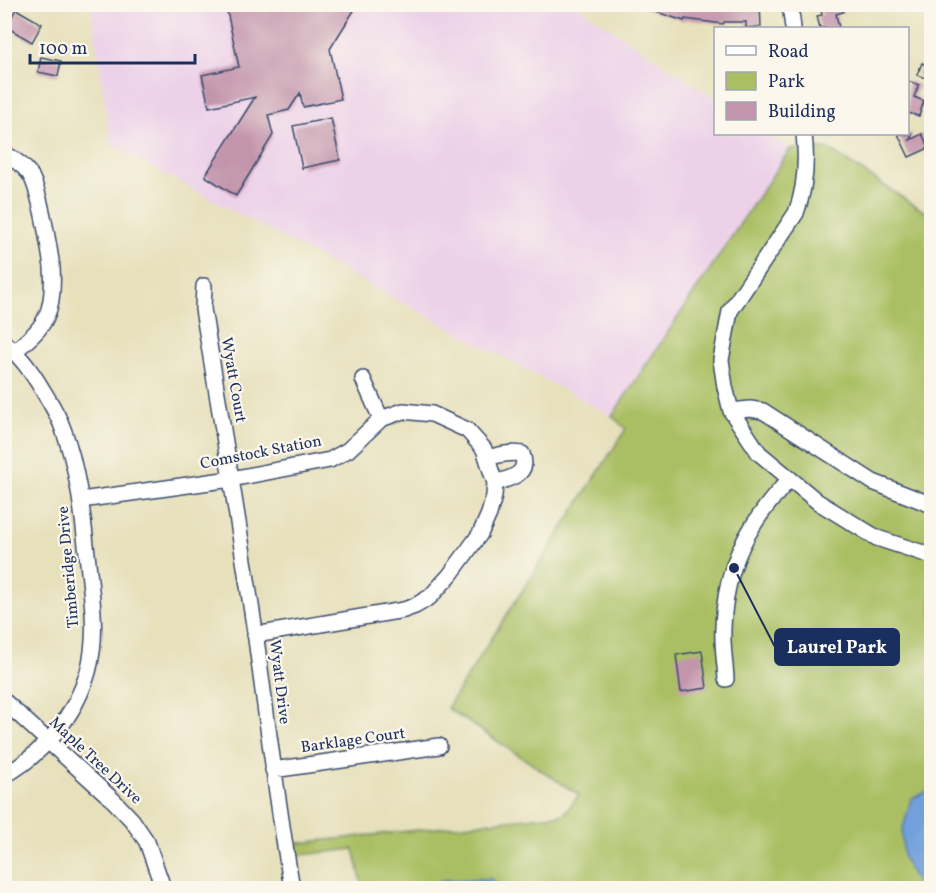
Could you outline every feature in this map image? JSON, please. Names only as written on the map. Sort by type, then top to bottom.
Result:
[{"type":"street","points":[[790,4],[793,27]]},
{"type":"street","points":[[804,135],[805,180],[796,213],[730,311],[721,360],[724,387],[731,411],[759,453],[818,502],[877,538],[932,556]]},
{"type":"street","points":[[4,153],[18,162],[34,183],[52,267],[50,304],[46,317],[40,328],[10,347]]},
{"type":"street","name":"Wyatt Court","points":[[204,286],[203,309],[231,479]]},
{"type":"street","name":"Timberidge Drive","points":[[4,776],[17,769],[49,742],[80,694],[93,646],[94,621],[81,500],[67,440],[60,421],[36,379],[10,347]]},
{"type":"street","points":[[363,379],[381,419]]},
{"type":"street","points":[[731,411],[750,409],[763,411],[873,482],[932,505]]},
{"type":"street","name":"Comstock Station","points":[[81,500],[231,479],[330,460],[348,450],[381,419],[403,411],[441,417],[467,430],[484,449],[495,483],[489,514],[480,534],[450,575],[430,597],[404,610],[255,635]]},
{"type":"street","points":[[487,458],[515,453],[522,454],[525,462],[519,474],[495,483]]},
{"type":"street","name":"Wyatt Drive","points":[[231,479],[292,888]]},
{"type":"street","points":[[726,679],[723,628],[729,578],[739,548],[776,493],[790,479]]},
{"type":"street","name":"Maple Tree Drive","points":[[4,701],[132,820],[147,842],[162,888]]},
{"type":"street","name":"Barklage Court","points":[[273,771],[439,746]]},
{"type":"shaded area","points":[[91,5],[576,5],[714,98],[714,135],[769,135],[790,149],[612,416],[111,145]]},
{"type":"green space","points":[[790,149],[828,149],[931,216],[931,888],[749,888],[737,881],[703,888],[363,888],[354,849],[293,856],[291,844],[564,814],[579,795],[447,708],[626,429],[612,416]]},
{"type":"water","points":[[930,790],[932,792],[931,888],[919,888],[903,857],[902,832],[911,799]]},
{"type":"water","points":[[492,879],[501,888],[431,888],[442,880]]},
{"type":"building","points":[[260,4],[358,4],[330,49],[341,99],[303,107],[300,93],[289,110],[268,115],[273,135],[236,196],[205,176],[255,97],[209,107],[202,75],[239,67],[227,11]]},
{"type":"building","points":[[638,4],[709,4],[726,7],[726,9],[746,9],[746,4],[760,4],[761,27],[746,27],[746,22],[724,22],[723,24],[685,19],[684,21],[638,6]]},
{"type":"building","points":[[820,4],[841,4],[843,12],[836,14],[839,27],[820,27],[817,16],[822,15]]},
{"type":"building","points":[[16,9],[42,24],[32,42],[6,27]]},
{"type":"building","points":[[41,57],[61,61],[58,76],[38,72]]},
{"type":"building","points":[[922,63],[932,67],[932,80],[917,75]]},
{"type":"building","points":[[909,81],[919,85],[914,97],[924,101],[919,116],[909,113]]},
{"type":"building","points":[[331,118],[340,160],[302,168],[293,126]]},
{"type":"building","points":[[912,134],[910,140],[922,134],[929,148],[909,157],[898,135]]},
{"type":"building","points":[[702,651],[707,688],[681,692],[676,655]]},
{"type":"place","name":"Laurel Park","points":[[734,568]]}]
